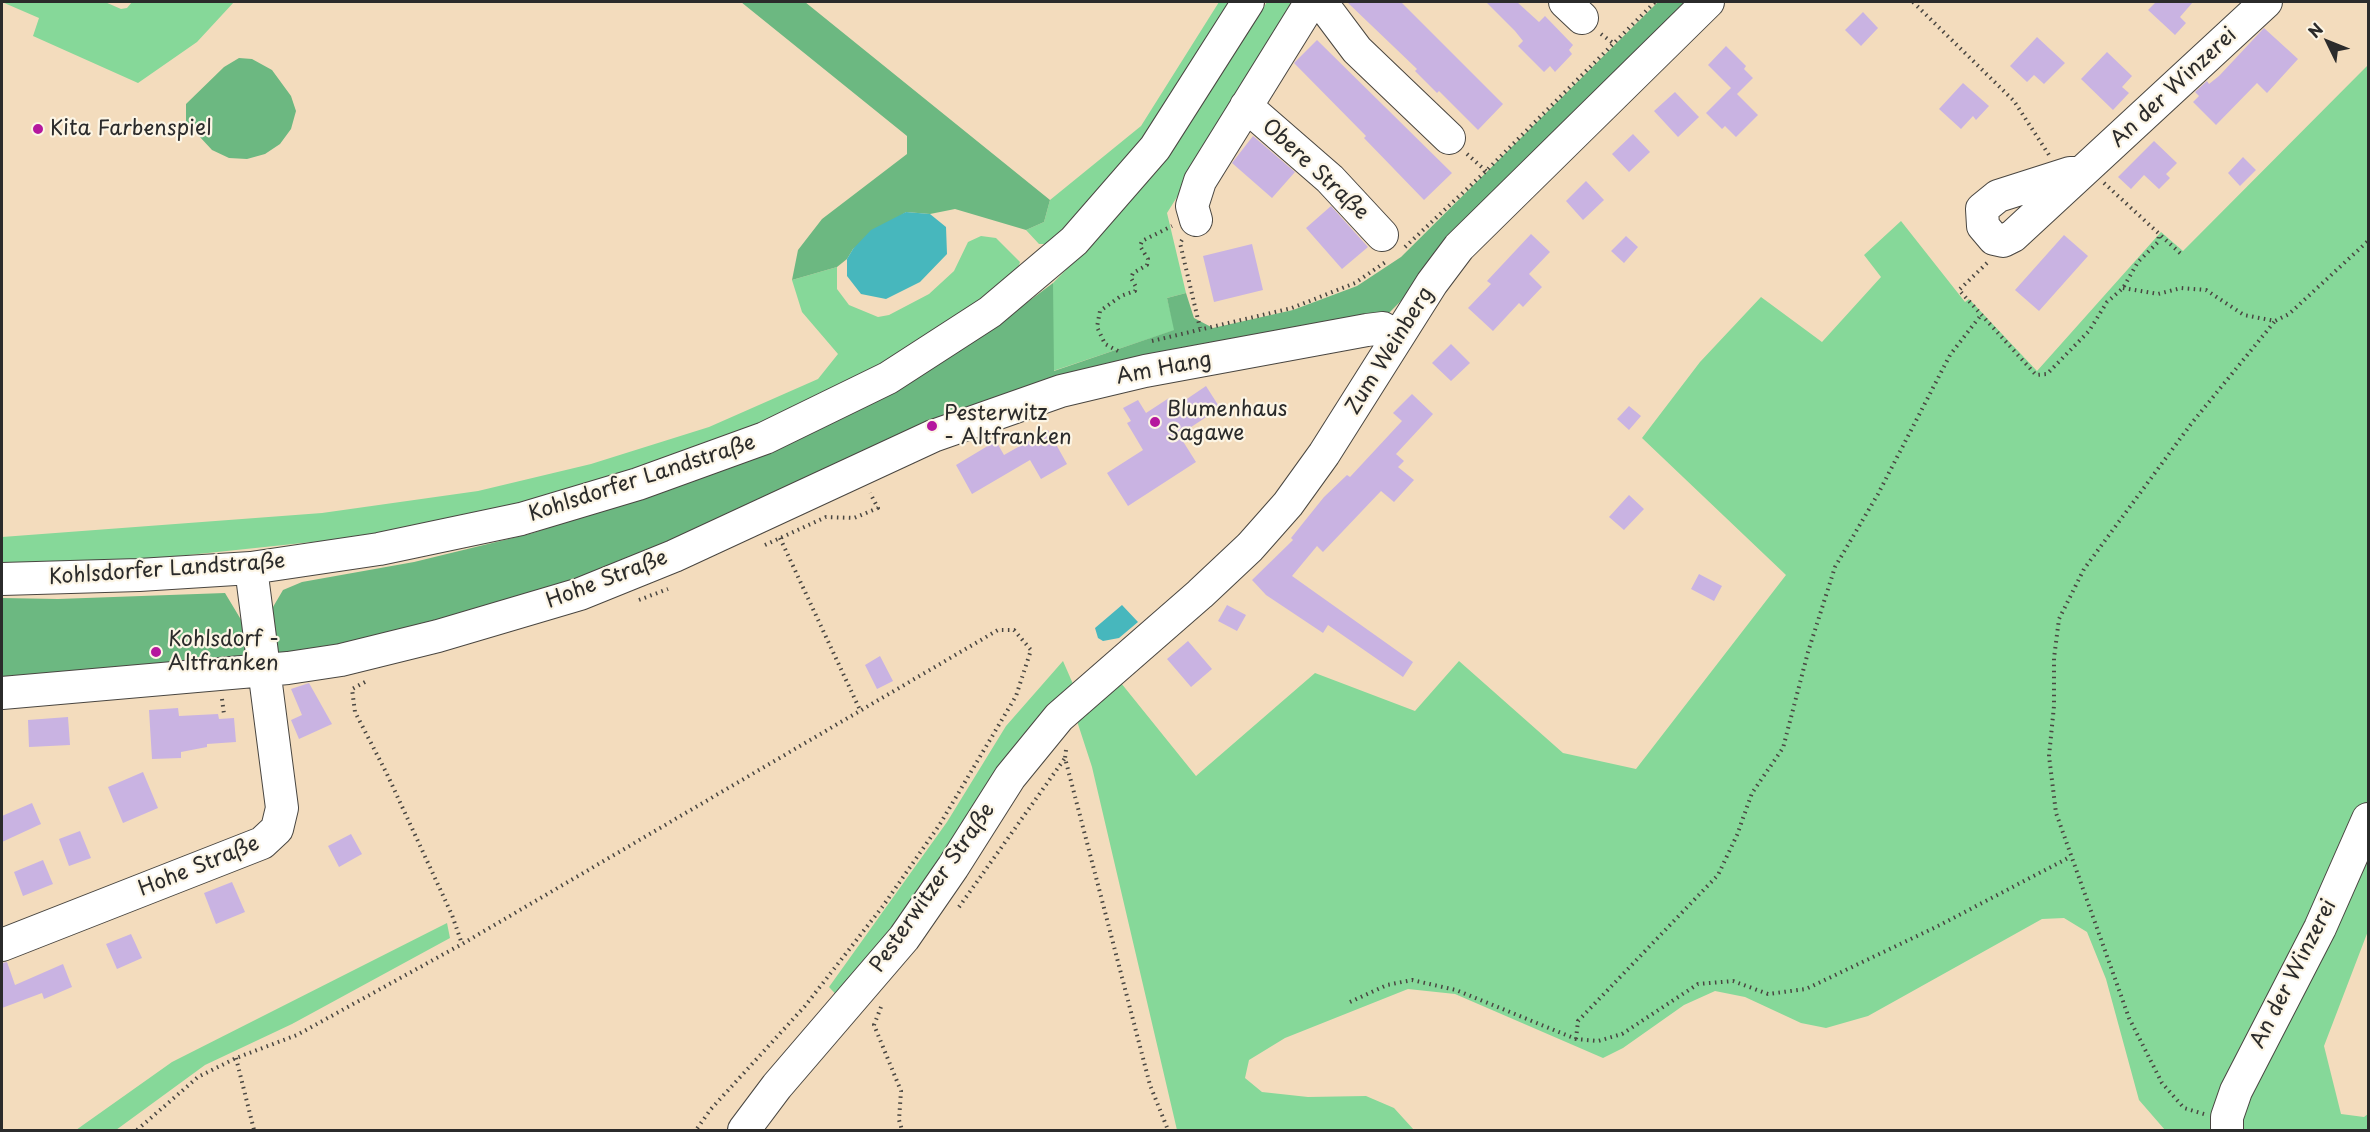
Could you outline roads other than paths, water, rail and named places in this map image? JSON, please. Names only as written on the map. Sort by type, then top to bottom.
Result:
[{"type":"street","name":"Kohlsdorfer Landstraße","points":[[2,579],[139,575],[251,568],[390,547],[521,519],[627,488],[765,438],[888,378],[990,312],[1074,241],[1155,148],[1248,2]]},
{"type":"street","name":"Obere Straße","points":[[1196,220],[1192,206],[1200,181],[1311,2]]},
{"type":"street","points":[[1321,2],[1357,50],[1449,138]]},
{"type":"street","name":"Zum Weinberg","points":[[1075,701],[1200,594],[1250,547],[1288,504],[1324,454],[1397,338],[1459,247],[1708,2]]},
{"type":"street","name":"An der Winzerei","points":[[2085,177],[2266,2]]},
{"type":"street","name":"Obere Straße","points":[[1246,106],[1330,179],[1390,250]]},
{"type":"street","name":"Am Hang","points":[[933,436],[1061,391],[1145,371],[1367,330],[1383,328],[1397,338]]},
{"type":"street","name":"Hohe Straße","points":[[2,693],[263,670],[341,660],[438,636],[580,594],[674,556],[933,436]]},
{"type":"street","name":"Hohe Straße","points":[[2,945],[262,843],[277,829],[282,808],[251,568]]},
{"type":"street","name":"Pesterwitzer Straße","points":[[744,1131],[777,1086],[904,938],[953,867],[1010,777],[1075,701]]},
{"type":"street","name":"An der Winzerei","points":[[2227,1131],[2227,1117],[2236,1090],[2320,928],[2368,819]]},
{"type":"water","points":[[906,212],[930,214],[946,227],[947,254],[920,282],[886,299],[861,294],[847,276],[847,259],[871,230]]},
{"type":"water","points":[[1122,605],[1138,622],[1119,638],[1103,641],[1098,638],[1095,628]]},
{"type":"place","name":"Kita Farbenspiel","points":[[38,129]]},
{"type":"place","name":"Blumenhaus Sagawe","points":[[1155,422]]},
{"type":"place","name":"Pesterwitz - Altfranken","points":[[932,426]]},
{"type":"place","name":"Kohlsdorf - Altfranken","points":[[156,652]]}]
